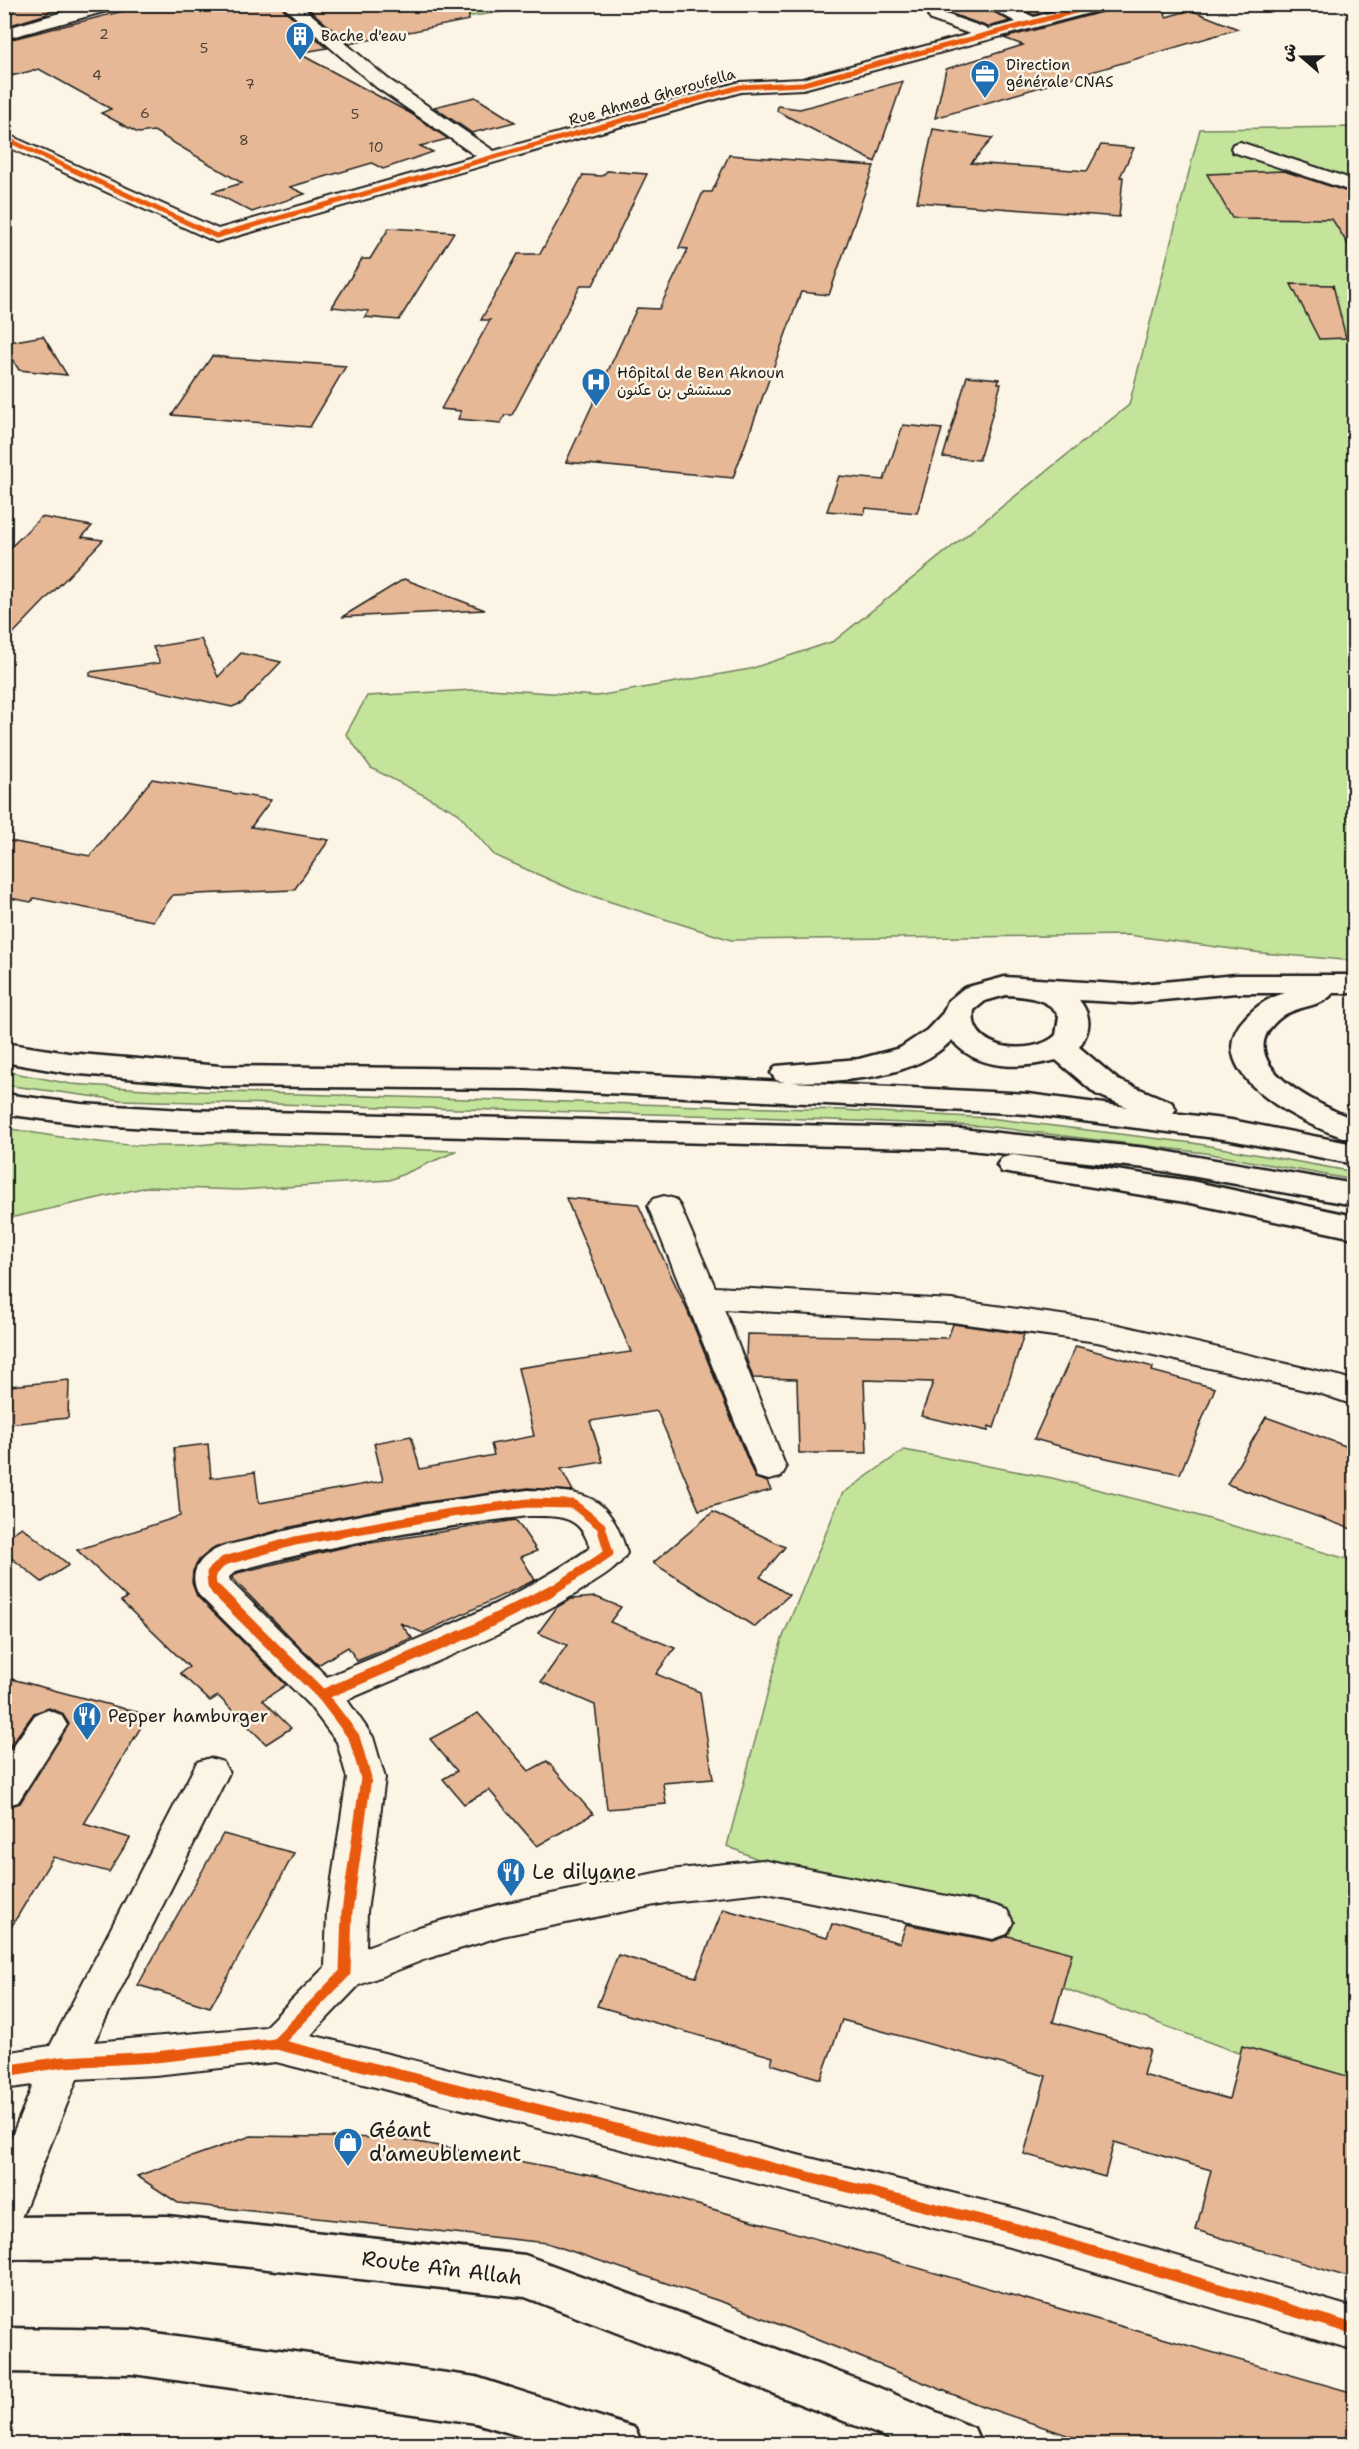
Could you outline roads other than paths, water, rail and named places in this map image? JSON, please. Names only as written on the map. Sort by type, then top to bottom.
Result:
[{"type":"main road","points":[[1264,985],[1240,994],[1129,1009],[1105,1016],[1067,1041],[1030,1058],[993,1054],[965,1039],[957,1029],[956,1018],[960,1006],[970,996],[986,988],[1026,987],[1132,994],[1236,984],[1354,984]]},
{"type":"main road","points":[[1026,987],[1060,1000],[1071,1010],[1076,1022],[1067,1041]]},
{"type":"main road","points":[[1354,993],[1318,993],[1291,1000],[1269,1011],[1254,1027],[1247,1044],[1253,1067],[1273,1091],[1304,1110],[1354,1130]]},
{"type":"main road","points":[[4,1052],[68,1063],[220,1076],[526,1079],[809,1072],[867,1067],[908,1056],[924,1049],[956,1018]]},
{"type":"main road","points":[[1067,1041],[1107,1087],[1147,1105],[1231,1130]]},
{"type":"main road","points":[[526,1079],[1016,1103],[1231,1130],[1354,1154]]},
{"type":"main road","points":[[4,1104],[81,1114],[171,1119],[874,1136],[1015,1144],[1202,1167],[1354,1195]]},
{"type":"main road","points":[[694,1133],[1004,1164],[1096,1177],[1248,1203],[1354,1227]]},
{"type":"main road","name":"Route Aîn Allah","points":[[4,2238],[167,2237],[525,2276],[870,2407],[957,2445]]},
{"type":"main road","points":[[4,2350],[133,2352],[476,2400],[618,2445]]},
{"type":"street","points":[[4,34],[112,4]]},
{"type":"street","points":[[288,4],[382,83],[491,158]]},
{"type":"street","points":[[990,4],[1033,23]]},
{"type":"street","name":"Rue Ahmed Gheroufella","points":[[4,138],[216,236],[740,87],[803,84],[1102,4]]},
{"type":"street","points":[[938,16],[988,36]]},
{"type":"street","points":[[1240,148],[1354,186]]},
{"type":"street","points":[[664,1206],[703,1297],[769,1468]]},
{"type":"street","points":[[703,1297],[952,1311],[1097,1331],[1327,1384],[1354,1393]]},
{"type":"street","points":[[322,1695],[533,1602],[583,1573],[609,1553],[601,1526],[573,1504],[528,1503],[452,1513],[295,1541],[224,1561],[211,1573],[212,1586],[322,1695],[354,1737],[366,1778],[347,1912],[345,1972]]},
{"type":"street","points":[[4,1791],[48,1725]]},
{"type":"street","points":[[4,2209],[63,2062],[210,1773]]},
{"type":"street","points":[[276,2043],[345,1972],[419,1944],[502,1920],[670,1886],[762,1876],[993,1922]]},
{"type":"street","points":[[4,2071],[63,2062],[155,2057],[276,2043],[1017,2229],[1354,2329]]},
{"type":"place","name":"Bache d'eau","points":[[300,62]]},
{"type":"place","name":"Direction générale CNAS","points":[[985,100]]},
{"type":"place","name":"Hôpital de Ben Aknoun مستشفى بن عكنون","points":[[596,408]]},
{"type":"place","name":"Pepper hamburger","points":[[87,1742]]},
{"type":"place","name":"Le dilyane","points":[[511,1898]]},
{"type":"place","name":"Géant d'ameublement","points":[[348,2168]]}]
